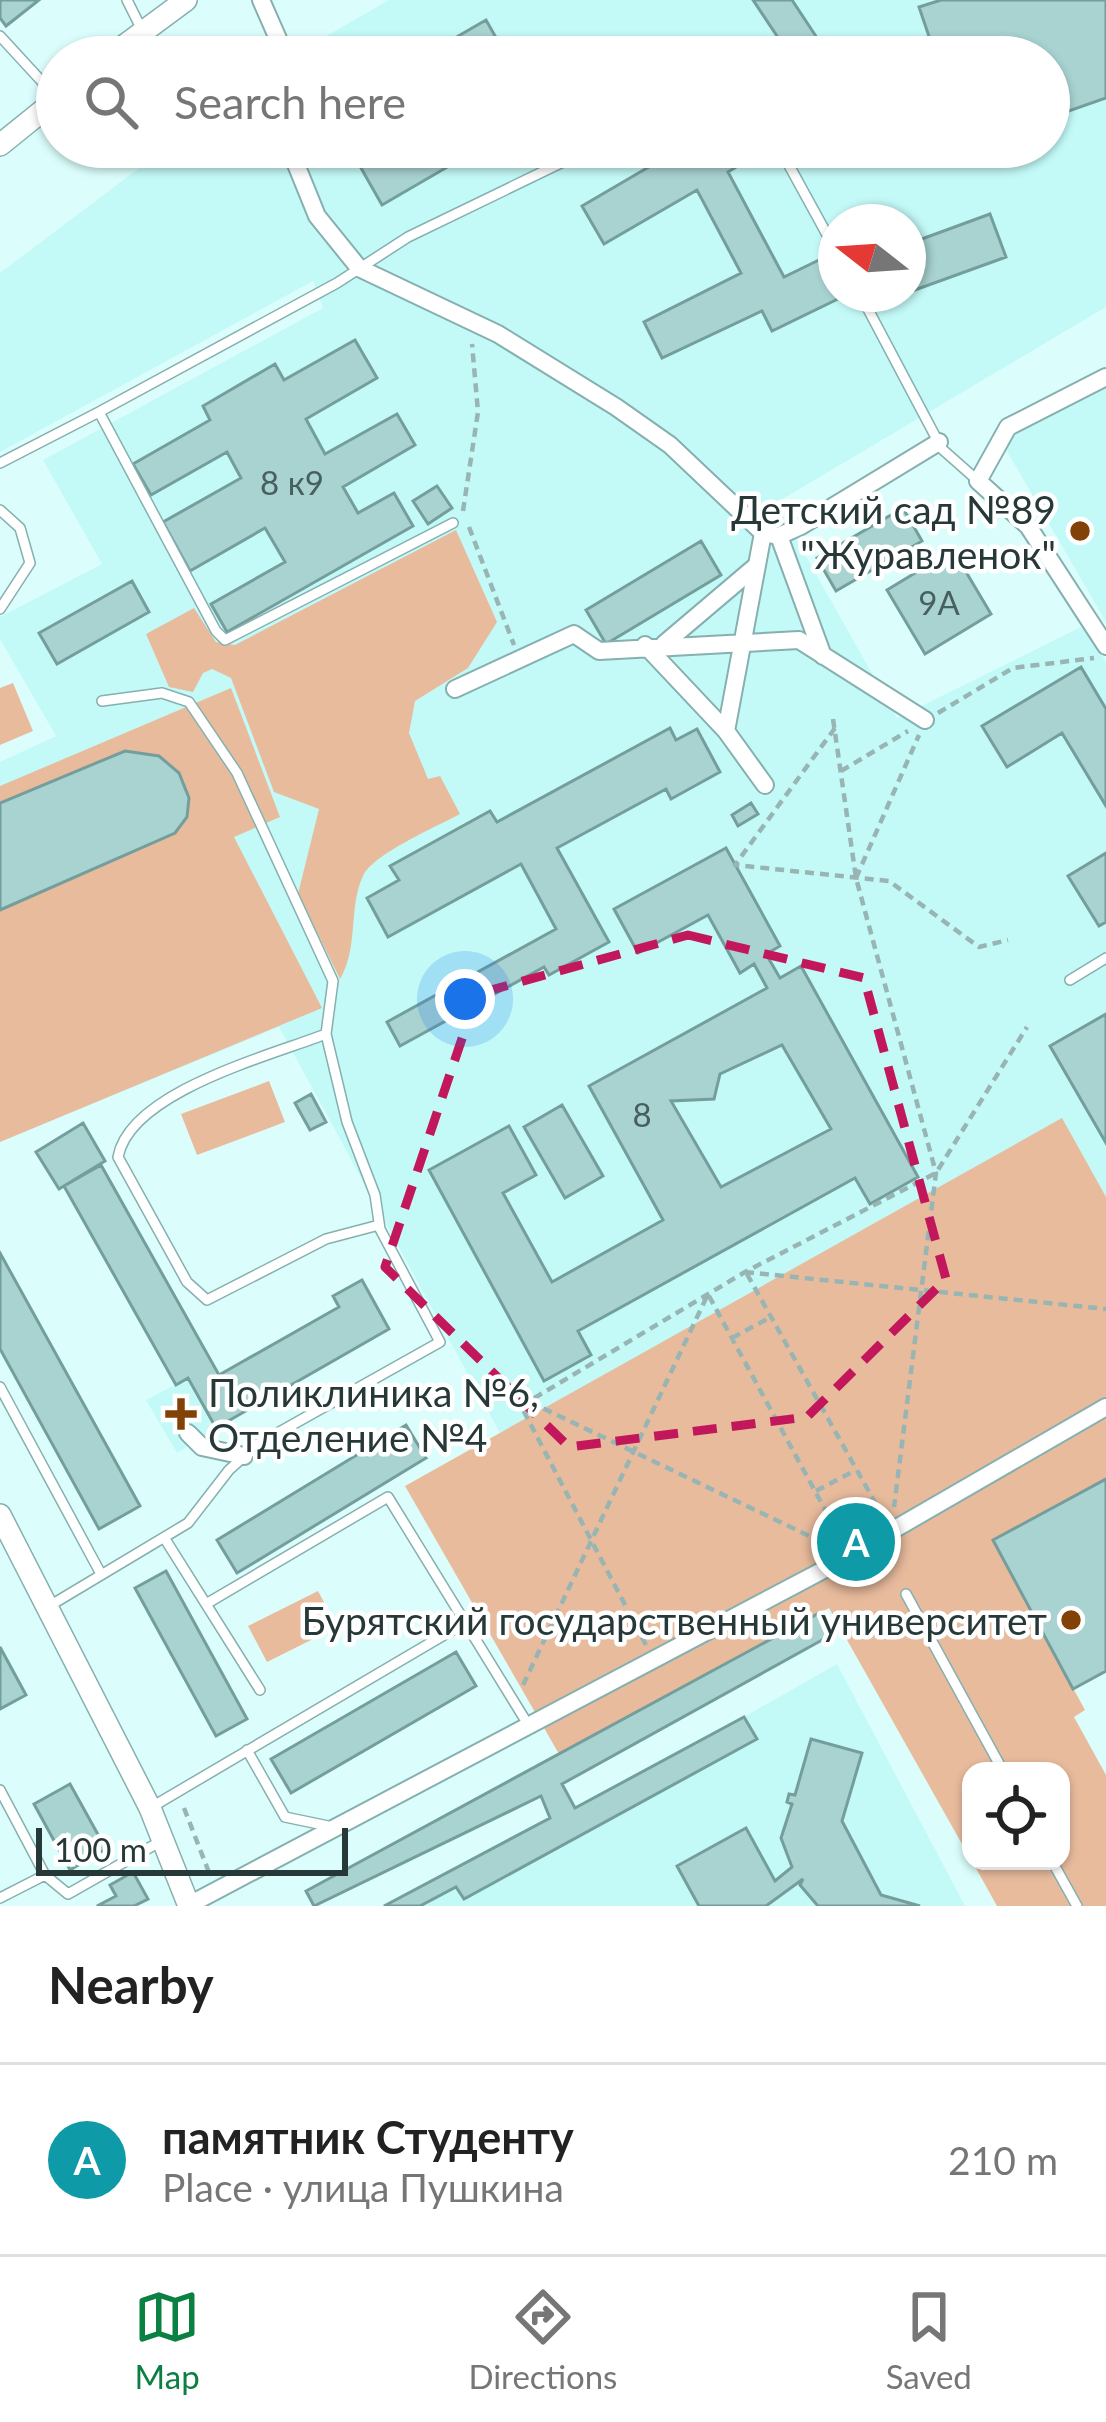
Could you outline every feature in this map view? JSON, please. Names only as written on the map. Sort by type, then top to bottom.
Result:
[{"type":"street","points":[[135,36],[186,0]]},
{"type":"street","points":[[261,0],[277,36]]},
{"type":"street","points":[[0,145],[36,115]]},
{"type":"street","points":[[298,168],[317,216],[359,268],[470,320],[670,445],[771,535],[824,656]]},
{"type":"street","points":[[1106,376],[1008,428],[978,481],[1028,526],[1106,646]]},
{"type":"street","points":[[726,731],[757,565],[771,535],[939,442]]},
{"type":"street","points":[[655,645],[757,565]]},
{"type":"street","points":[[455,689],[574,634],[599,651],[799,640],[925,720]]},
{"type":"street","points":[[655,645],[765,785]]},
{"type":"street","points":[[0,1515],[150,1808],[188,1906],[850,1555],[1106,1407]]},
{"type":"street","points":[[188,1433],[202,1448],[244,1456]]},
{"type":"lane","points":[[127,0],[142,30]]},
{"type":"lane","points":[[0,36],[36,75]]},
{"type":"lane","points":[[0,463],[408,237],[551,168]]},
{"type":"lane","points":[[791,168],[818,218]]},
{"type":"lane","points":[[870,312],[939,442],[978,481]]},
{"type":"lane","points":[[99,412],[204,610],[225,640],[453,523]]},
{"type":"lane","points":[[0,510],[20,528],[30,563],[0,609]]},
{"type":"lane","points":[[46,1608],[188,1523],[244,1456],[440,1342],[379,1225],[375,1195],[347,1122],[326,1034],[333,981],[237,773],[189,701],[162,693],[102,700]]},
{"type":"lane","points":[[1070,980],[1106,958]]},
{"type":"lane","points":[[326,1034],[168,1100],[137,1118],[121,1141],[118,1157],[187,1282],[207,1300],[326,1239],[379,1225]]},
{"type":"lane","points":[[0,1387],[101,1574]]},
{"type":"lane","points":[[206,1604],[388,1497],[524,1718]]},
{"type":"lane","points":[[165,1539],[260,1690]]},
{"type":"lane","points":[[906,1594],[998,1762]]},
{"type":"lane","points":[[150,1808],[466,1622]]},
{"type":"lane","points":[[248,1750],[285,1817],[335,1828]]},
{"type":"lane","points":[[0,1790],[45,1875],[68,1894],[163,1840]]},
{"type":"lane","points":[[1057,1870],[1077,1906]]},
{"type":"lane","points":[[0,1898],[45,1875]]},
{"type":"path","points":[[470,320],[478,412],[463,511],[518,657]]},
{"type":"path","points":[[841,771],[1013,668],[1106,657]]},
{"type":"path","points":[[833,718],[856,878],[936,1173],[891,1531]]},
{"type":"path","points":[[856,878],[925,720]]},
{"type":"path","points":[[835,728],[735,865],[889,881],[980,947],[1008,940]]},
{"type":"path","points":[[653,1659],[520,1406],[746,1272],[936,1173],[1027,1027]]},
{"type":"path","points":[[746,1272],[1106,1310]]},
{"type":"path","points":[[746,1272],[891,1531]]},
{"type":"path","points":[[708,1294],[850,1555]]},
{"type":"path","points":[[521,1688],[708,1294]]},
{"type":"path","points":[[732,1338],[771,1317]]},
{"type":"path","points":[[529,1401],[629,1453],[850,1555]]},
{"type":"path","points":[[816,1491],[856,1470]]},
{"type":"path","points":[[184,1808],[216,1891]]},
{"type":"highlighted area","points":[[688,935],[864,978],[946,1279],[807,1417],[569,1447],[385,1267],[477,994]]},
{"type":"shaded area","points":[[389,0],[1106,0],[1106,307],[776,503],[897,718],[1085,625],[1106,662],[1106,1197],[1061,1119],[500,1433],[279,1027],[0,1142],[0,762],[56,736],[0,639],[0,617],[102,564],[43,460],[323,308],[313,281],[0,452],[0,273],[139,168],[1070,168],[1070,36],[326,36]]},
{"type":"shaded area","name":"Детский сад №89 \"Журавленок\"","points":[[1106,381],[1106,622],[1001,441]]},
{"type":"shaded area","points":[[456,530],[497,622],[468,668],[415,701],[409,733],[428,779],[440,776],[460,814],[392,850],[363,876],[350,954],[340,979],[298,894],[319,809],[274,792],[231,678],[212,669],[203,673],[193,692],[169,687],[146,634],[194,608],[216,642],[235,645]]},
{"type":"shaded area","points":[[13,683],[33,731],[0,745],[0,688]]},
{"type":"shaded area","points":[[231,688],[280,817],[234,837],[322,1008],[0,1142],[0,786]]},
{"type":"shaded area","points":[[269,1081],[285,1122],[197,1155],[181,1114]]},
{"type":"shaded area","points":[[1062,1118],[1106,1197],[1106,1479],[993,1541],[1085,1710],[1074,1717],[1106,1775],[1106,1906],[997,1906],[977,1870],[1070,1870],[1070,1762],[962,1762],[962,1844],[829,1608],[559,1754],[405,1486]]},
{"type":"shaded area","name":"Поликлиника №6, Отделение №4","points":[[188,1378],[216,1428],[177,1453],[146,1400]]},
{"type":"shaded area","points":[[318,1591],[337,1627],[267,1662],[248,1626]]},
{"type":"shaded area","points":[[837,1664],[965,1906],[420,1906],[456,1887],[464,1899],[756,1740],[744,1717]]},
{"type":"building","points":[[0,0],[39,0],[6,26],[0,18]]},
{"type":"building","points":[[753,0],[792,0],[816,36],[777,36]]},
{"type":"building","points":[[941,0],[1106,0],[1106,98],[1070,111],[1070,36],[929,36],[919,7]]},
{"type":"building","points":[[486,20],[495,36],[458,36]]},
{"type":"building","points":[[361,168],[446,168],[382,205]]},
{"type":"building","points":[[647,168],[734,168],[728,172],[784,277],[818,260],[818,309],[772,331],[762,311],[662,358],[644,322],[741,273],[697,190],[604,244],[582,206]]},
{"type":"building","points":[[990,214],[1006,257],[926,286],[926,237]]},
{"type":"building","points":[[355,340],[377,378],[306,419],[325,454],[397,414],[415,445],[343,487],[358,513],[394,493],[413,526],[227,632],[211,604],[285,562],[265,528],[190,571],[163,522],[241,478],[227,452],[151,495],[133,464],[210,420],[203,406],[275,364],[284,380]]},
{"type":"building","points":[[437,486],[452,508],[428,524],[413,501]]},
{"type":"building","points":[[903,508],[922,541],[836,591],[817,558]]},
{"type":"building","points":[[701,541],[721,575],[606,644],[586,610]]},
{"type":"building","points":[[953,550],[991,614],[925,654],[887,590]]},
{"type":"building","points":[[132,581],[149,612],[57,664],[39,633]]},
{"type":"building","points":[[1081,667],[1106,709],[1106,806],[1062,733],[1007,767],[982,726]]},
{"type":"building","points":[[670,728],[676,740],[697,729],[720,772],[671,799],[666,789],[557,848],[609,942],[549,975],[544,967],[400,1046],[387,1022],[556,929],[521,864],[388,937],[367,898],[399,880],[390,866],[490,811],[497,822]]},
{"type":"building","points":[[125,751],[159,756],[179,773],[189,798],[187,817],[175,833],[0,910],[0,803]]},
{"type":"building","points":[[751,803],[758,814],[738,826],[732,815]]},
{"type":"building","points":[[726,848],[780,946],[766,954],[780,978],[801,966],[918,1177],[870,1204],[855,1178],[578,1331],[591,1355],[544,1381],[429,1170],[509,1126],[536,1175],[503,1193],[552,1282],[663,1220],[589,1086],[767,988],[754,964],[740,973],[708,915],[638,953],[614,909]],"holes":[[[782,1045],[831,1129],[721,1187],[671,1101],[714,1099],[720,1074]]]},
{"type":"building","points":[[1106,853],[1106,922],[1099,926],[1068,876]]},
{"type":"building","points":[[1106,1014],[1106,1143],[1050,1046]]},
{"type":"building","points":[[311,1094],[326,1122],[310,1130],[295,1103]]},
{"type":"building","points":[[562,1105],[603,1176],[565,1198],[524,1127]]},
{"type":"building","points":[[83,1123],[105,1161],[59,1189],[36,1152]]},
{"type":"building","points":[[101,1165],[219,1375],[339,1307],[333,1296],[362,1280],[389,1329],[216,1428],[188,1378],[176,1385],[64,1186]]},
{"type":"building","points":[[0,1253],[140,1506],[99,1529],[0,1349]]},
{"type":"building","points":[[406,1425],[426,1458],[237,1573],[217,1540]]},
{"type":"building","name":"Бурятский государственный университет","points":[[1106,1479],[1106,1671],[1073,1689],[993,1540]]},
{"type":"building","points":[[166,1571],[247,1719],[216,1736],[135,1588]]},
{"type":"building","points":[[821,1612],[833,1634],[562,1784],[575,1808],[744,1717],[757,1739],[464,1899],[456,1887],[420,1906],[384,1906],[550,1818],[541,1796],[314,1906],[306,1891]]},
{"type":"building","points":[[0,1647],[26,1695],[0,1709]]},
{"type":"building","points":[[456,1652],[476,1686],[291,1793],[271,1759]]},
{"type":"building","points":[[811,1739],[862,1753],[842,1821],[881,1895],[920,1906],[818,1906],[800,1885],[803,1879],[766,1906],[699,1906],[677,1866],[746,1828],[775,1881],[792,1867],[781,1838],[792,1804],[787,1802],[789,1794],[795,1795]]},
{"type":"building","points":[[70,1784],[106,1849],[70,1870],[34,1804]]},
{"type":"building","points":[[133,1872],[148,1899],[134,1906],[97,1906],[116,1896],[110,1885]]},
{"type":"place","name":"Детский сад №89 \"Журавленок\"","points":[[1080,531]]},
{"type":"place","name":"Поликлиника №6, Отделение №4","points":[[181,1414]]},
{"type":"place","name":"памятник Студенту","points":[[856,1542]]},
{"type":"place","name":"Бурятский государственный университет","points":[[1071,1620]]}]
